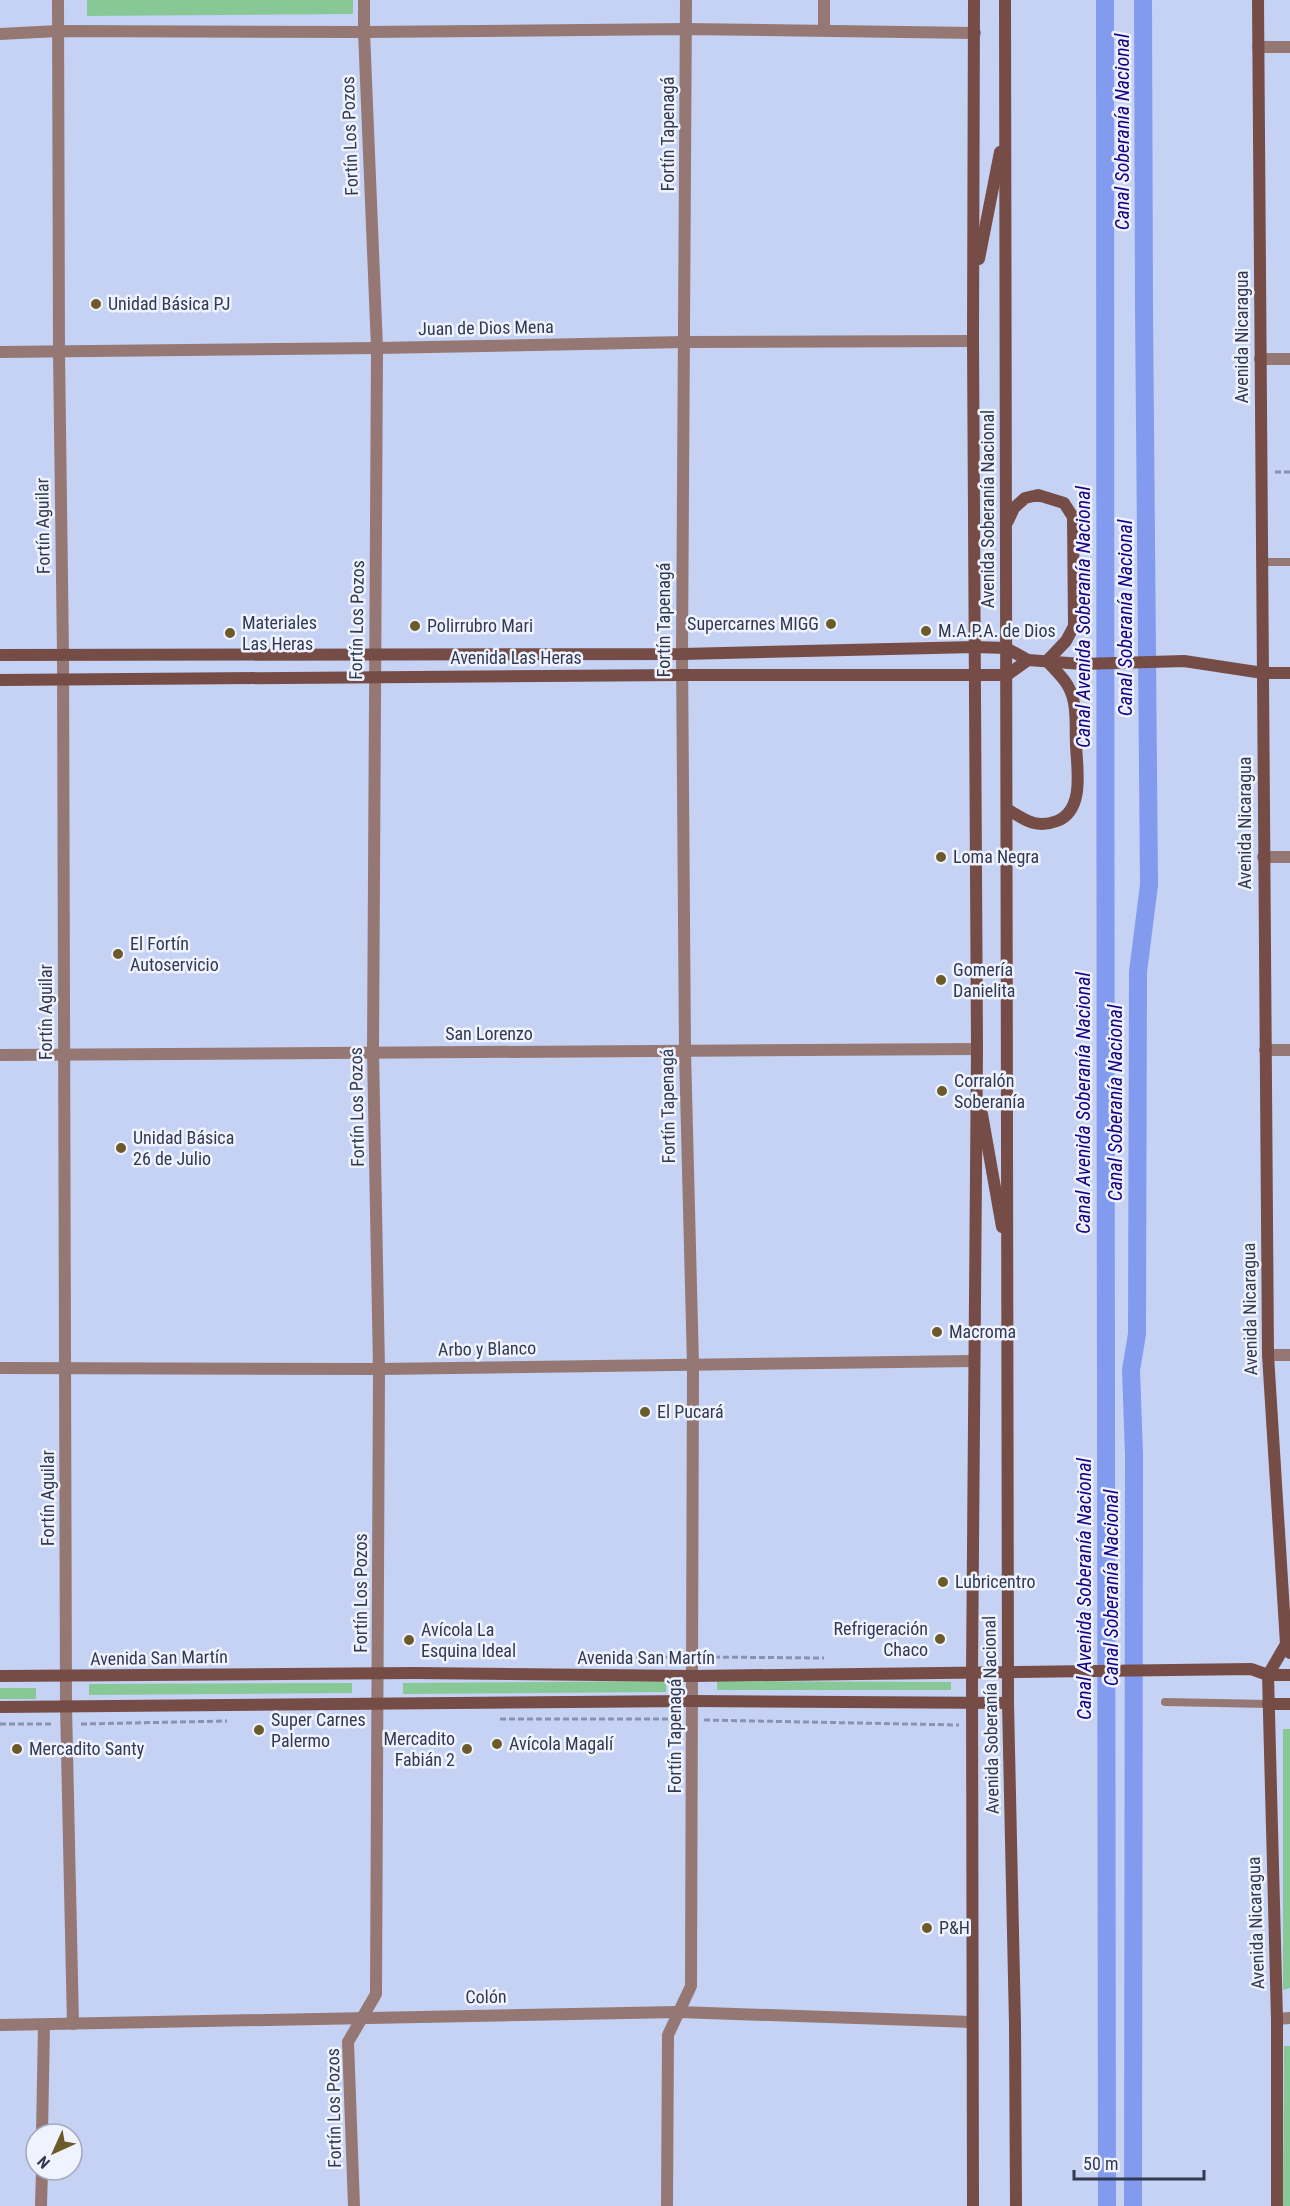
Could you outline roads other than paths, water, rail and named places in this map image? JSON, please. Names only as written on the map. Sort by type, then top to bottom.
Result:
[{"type":"main road","name":"Avenida Soberanía Nacional","points":[[973,2206],[972,1673],[977,1083],[972,341],[974,0]]},
{"type":"main road","name":"Avenida Soberanía Nacional","points":[[1005,0],[1008,1702],[1016,2206]]},
{"type":"main road","name":"Avenida Nicaragua","points":[[1258,0],[1268,1355],[1288,1649],[1268,1675],[1284,2018],[1277,2206]]},
{"type":"main road","points":[[973,286],[1005,126]]},
{"type":"main road","points":[[1006,524],[1014,508],[1025,498],[1038,495],[1064,503],[1073,517],[1074,626],[1066,641],[1047,661],[1068,686],[1074,703],[1077,785],[1074,804],[1064,818],[1046,825],[1028,822],[1007,809]]},
{"type":"main road","name":"Avenida Las Heras","points":[[0,655],[682,654],[975,647],[1006,648],[1028,660],[1082,664],[1184,661],[1263,673],[1290,673]]},
{"type":"main road","points":[[1007,675],[1028,660]]},
{"type":"main road","name":"Avenida Las Heras","points":[[0,680],[1007,675]]},
{"type":"main road","points":[[977,1083],[1008,1260]]},
{"type":"main road","name":"Avenida San Martín","points":[[0,1676],[379,1674],[693,1676],[1251,1669],[1268,1675],[1290,1675]]},
{"type":"main road","points":[[0,1707],[692,1701],[1008,1702]]},
{"type":"main road","points":[[1268,1704],[1290,1704]]},
{"type":"street","name":"Fortín Aguilar","points":[[58,0],[63,654],[66,1724],[73,2024]]},
{"type":"street","name":"Fortín Los Pozos","points":[[354,2206],[348,2042],[376,1994],[379,1674],[379,1369],[374,1051],[377,348],[364,0]]},
{"type":"street","name":"Fortín Tapenagá","points":[[667,2206],[668,2035],[691,1986],[693,1365],[684,1052],[682,675],[686,0]]},
{"type":"street","points":[[824,0],[824,30]]},
{"type":"street","points":[[0,34],[58,31],[364,32],[686,29],[975,33]]},
{"type":"street","points":[[1258,47],[1290,47]]},
{"type":"street","name":"Juan de Dios Mena","points":[[0,352],[684,342],[972,341]]},
{"type":"street","points":[[1260,359],[1290,359]]},
{"type":"street","points":[[1263,857],[1290,857]]},
{"type":"street","name":"San Lorenzo","points":[[0,1054],[977,1049]]},
{"type":"street","points":[[1265,1050],[1290,1050]]},
{"type":"street","points":[[1268,1355],[1290,1355]]},
{"type":"street","name":"Arbo y Blanco","points":[[0,1368],[379,1369],[974,1361]]},
{"type":"street","name":"Colón","points":[[0,2025],[678,2012],[972,2022]]},
{"type":"street","points":[[42,2122],[44,2025]]},
{"type":"street","points":[[41,2206],[42,2182]]},
{"type":"lane","points":[[1262,562],[1290,562]]},
{"type":"lane","points":[[1165,1702],[1268,1704]]},
{"type":"waterway","name":"Canal Avenida Soberanía Nacional","points":[[1105,0],[1107,2206]]},
{"type":"waterway","name":"Canal Soberanía Nacional","points":[[1133,2206],[1134,1455],[1131,1370],[1137,1334],[1138,972],[1149,885],[1143,0]]},
{"type":"place","name":"Unidad Básica PJ","points":[[96,304]]},
{"type":"place","name":"Supercarnes MIGG","points":[[831,624]]},
{"type":"place","name":"Polirrubro Mari","points":[[415,626]]},
{"type":"place","name":"M.A.P.A. de Dios","points":[[926,631]]},
{"type":"place","name":"Materiales Las Heras","points":[[230,633]]},
{"type":"place","name":"Loma Negra","points":[[941,857]]},
{"type":"place","name":"El Fortín Autoservicio","points":[[118,954]]},
{"type":"place","name":"Gomería Danielita","points":[[941,980]]},
{"type":"place","name":"Corralón Soberanía","points":[[942,1091]]},
{"type":"place","name":"Unidad Básica 26 de Julio","points":[[121,1148]]},
{"type":"place","name":"Macroma","points":[[937,1332]]},
{"type":"place","name":"El Pucará","points":[[645,1412]]},
{"type":"place","name":"Lubricentro","points":[[943,1582]]},
{"type":"place","name":"Refrigeración Chaco","points":[[940,1639]]},
{"type":"place","name":"Avícola La Esquina Ideal","points":[[409,1640]]},
{"type":"place","name":"Super Carnes Palermo","points":[[259,1730]]},
{"type":"place","name":"Avícola Magalí","points":[[497,1744]]},
{"type":"place","name":"Mercadito Santy","points":[[17,1749]]},
{"type":"place","name":"Mercadito Fabián 2","points":[[467,1749]]},
{"type":"place","name":"P&H","points":[[927,1928]]}]
